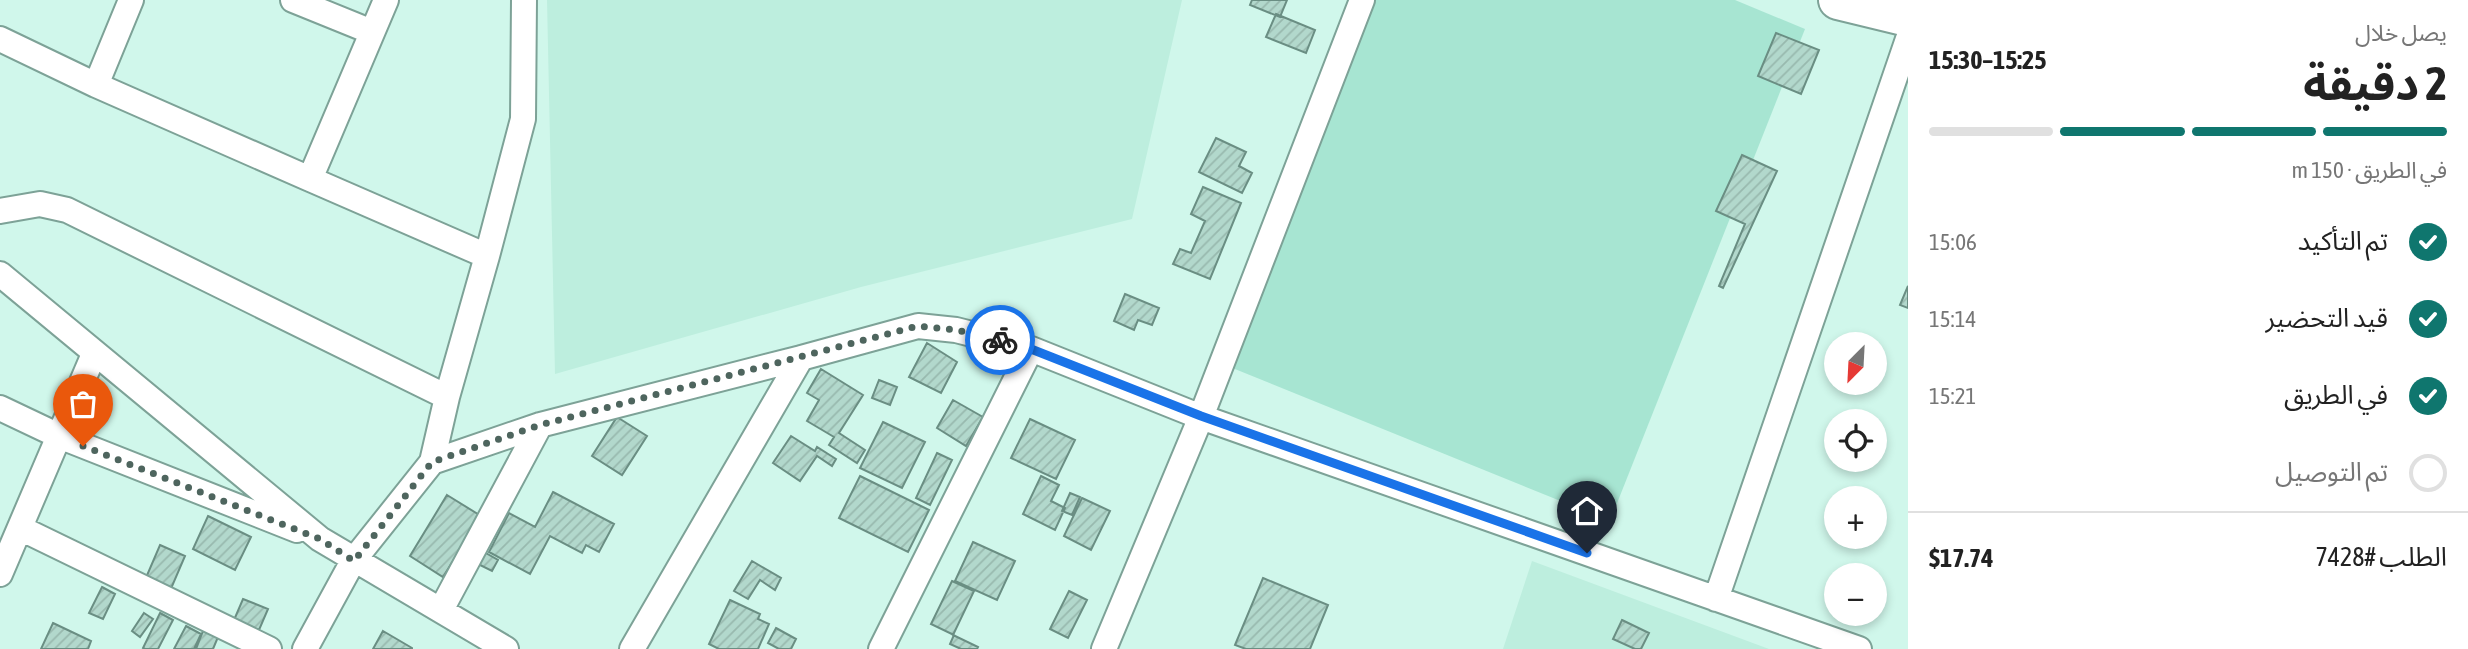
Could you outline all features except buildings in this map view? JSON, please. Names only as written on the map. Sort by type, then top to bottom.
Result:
[{"type":"main road","points":[[1838,0],[1899,17]]},
{"type":"street","points":[[96,85],[131,0]]},
{"type":"street","points":[[293,0],[372,32]]},
{"type":"street","points":[[310,179],[386,0]]},
{"type":"street","points":[[305,649],[354,561],[432,462],[447,397],[523,119],[524,0]]},
{"type":"street","points":[[1104,649],[1201,416],[1362,0]]},
{"type":"street","points":[[1716,599],[1899,17]]},
{"type":"street","points":[[0,39],[96,85],[487,256]]},
{"type":"street","points":[[0,211],[40,204],[67,210],[447,397]]},
{"type":"street","points":[[0,274],[320,539],[506,649]]},
{"type":"street","points":[[432,462],[540,425],[918,326],[983,335],[1031,349],[1201,416],[1859,649]]},
{"type":"street","points":[[881,649],[1031,349]]},
{"type":"street","points":[[0,574],[94,354]]},
{"type":"street","points":[[632,649],[801,358]]},
{"type":"street","points":[[0,408],[59,436],[320,539]]},
{"type":"street","points":[[441,610],[540,425]]},
{"type":"street","points":[[20,528],[269,649]]},
{"type":"shaded area","points":[[547,0],[1182,0],[1132,219],[861,287],[555,374]]},
{"type":"shaded area","points":[[1368,0],[1735,0],[1805,29],[1610,521],[1220,363]]},
{"type":"shaded area","points":[[1532,561],[1769,649],[1503,649]]},
{"type":"way so far","points":[[83,446],[320,539],[354,561],[432,462],[486,443],[540,425],[918,326],[956,330],[1000,340]]},
{"type":"route","points":[[1000,340],[1031,349],[1201,416],[1587,553]]}]
